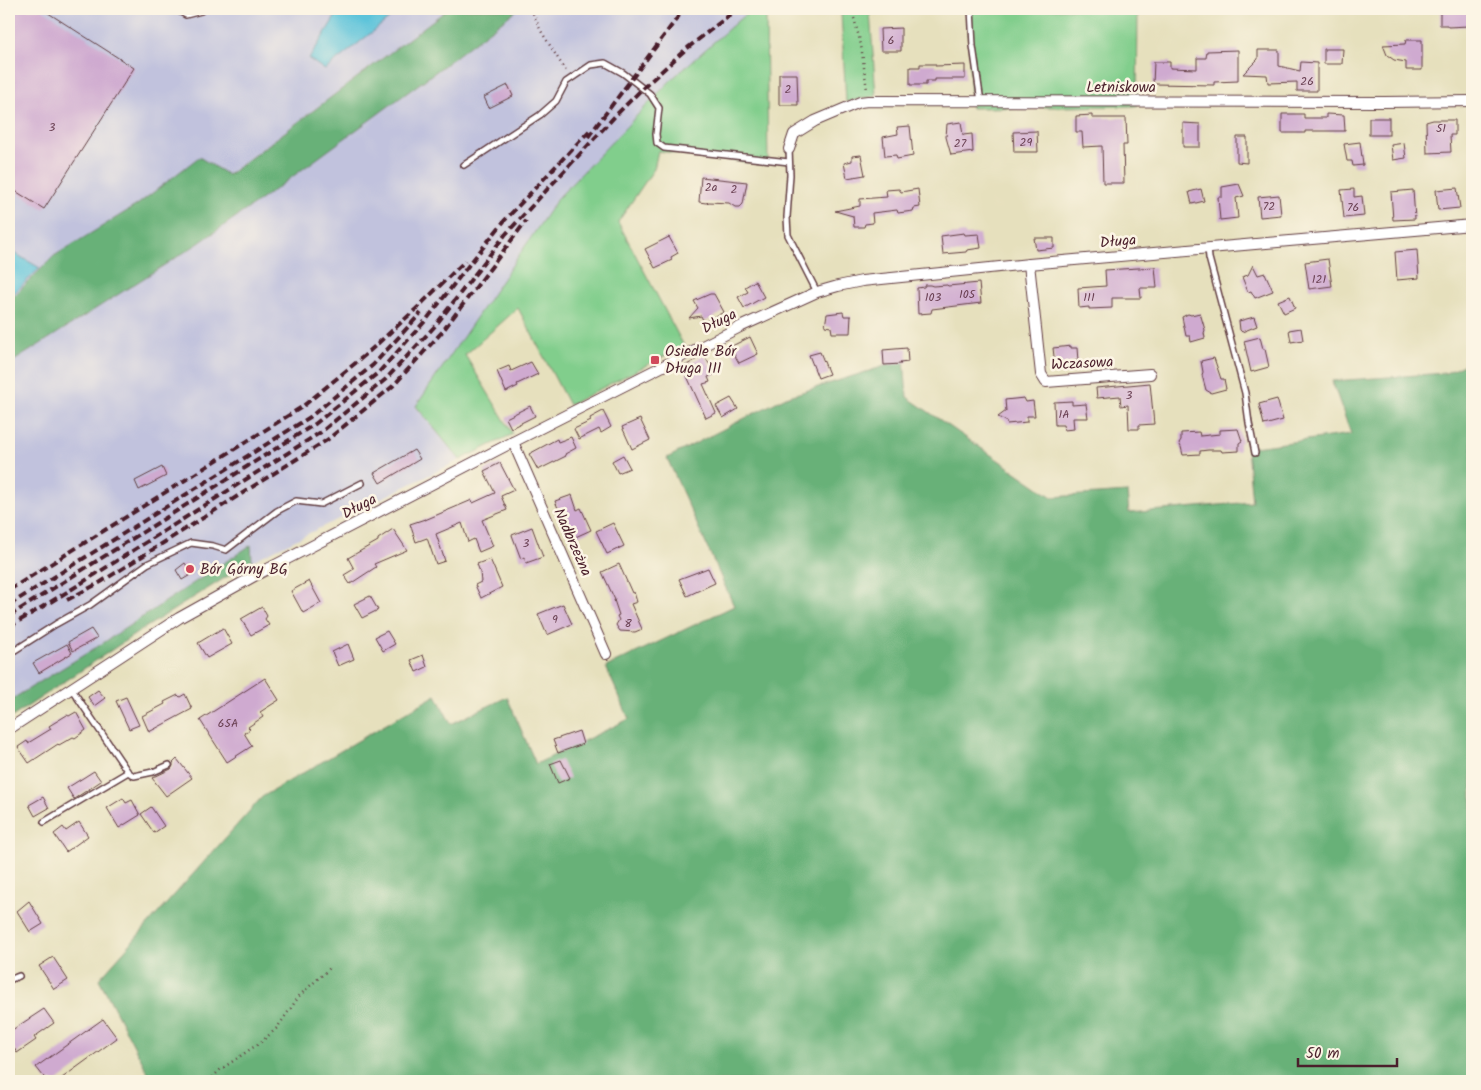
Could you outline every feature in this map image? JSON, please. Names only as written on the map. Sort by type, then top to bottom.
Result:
[{"type":"street","name":"Letniskowa","points":[[789,149],[794,134],[815,121],[860,102],[868,101],[1472,101]]},
{"type":"street","name":"Długa","points":[[9,729],[178,618],[258,574],[742,326],[817,292],[862,281],[1028,264],[1472,225]]},
{"type":"street","name":"Wczasowa","points":[[1028,264],[1041,374],[1046,382],[1150,374]]},
{"type":"street","name":"Nadbrzeżna","points":[[513,442],[606,654]]},
{"type":"lane","points":[[176,9],[186,15],[202,9]]},
{"type":"lane","points":[[971,9],[973,46],[981,102]]},
{"type":"lane","points":[[464,165],[540,115],[556,100],[566,82],[591,65],[605,63],[624,73],[650,94],[659,108],[656,134],[657,143],[664,148],[789,162]]},
{"type":"lane","points":[[789,149],[788,235],[817,292]]},
{"type":"lane","points":[[1208,248],[1245,394],[1255,454]]},
{"type":"lane","points":[[9,654],[90,605],[147,564],[191,543],[226,550],[277,511],[296,501],[321,504],[362,484]]},
{"type":"lane","points":[[71,688],[128,772],[134,776],[153,772],[169,765]]},
{"type":"lane","points":[[44,822],[128,772]]},
{"type":"lane","points":[[9,980],[20,976]]},
{"type":"path","points":[[531,9],[541,31],[571,79]]},
{"type":"path","points":[[858,9],[854,18],[861,45],[868,101]]},
{"type":"path","points":[[209,1081],[220,1070],[261,1042],[277,1028],[300,995],[330,968]]},
{"type":"shaded area","points":[[9,9],[448,9],[227,175],[199,157],[137,205],[54,256],[9,301]]},
{"type":"shaded area","points":[[518,9],[756,9],[742,17],[416,407],[460,460],[252,561],[143,629],[9,719],[9,364],[199,243],[434,73]]},
{"type":"green space","points":[[448,9],[518,9],[434,73],[199,243],[9,364],[9,301],[54,256],[137,205],[199,157],[228,175]]},
{"type":"green space","points":[[756,9],[945,9],[870,12],[876,96],[846,102],[841,13],[766,15],[768,165],[658,151],[654,169],[618,222],[684,346],[569,405],[518,308],[465,355],[513,434],[460,460],[416,406],[558,198],[672,79],[742,17]]},
{"type":"green space","points":[[968,9],[1138,9],[1137,106],[971,108]]},
{"type":"green space","points":[[904,360],[907,397],[1052,497],[1127,492],[1129,513],[1252,502],[1247,448],[1351,434],[1332,381],[1446,373],[1472,361],[1472,1081],[137,1081],[148,1073],[99,979],[262,797],[436,695],[451,724],[507,697],[536,764],[629,719],[606,667],[734,606],[667,458],[786,397]]},
{"type":"green space","points":[[251,545],[252,561],[143,629],[9,719],[9,701],[100,645]]},
{"type":"water","points":[[340,9],[401,9],[325,70],[309,59]]},
{"type":"water","points":[[9,250],[40,268],[9,298]]},
{"type":"building","points":[[9,9],[42,9],[134,68],[44,209],[9,187]]},
{"type":"building","points":[[1440,9],[1469,9],[1469,26],[1448,27],[1447,25],[1440,25]]},
{"type":"building","points":[[901,28],[901,51],[881,51],[880,29]]},
{"type":"building","points":[[1406,40],[1422,40],[1422,70],[1406,70],[1406,62],[1394,60],[1387,55],[1383,45],[1405,44]]},
{"type":"building","points":[[1324,49],[1343,49],[1342,64],[1324,64]]},
{"type":"building","points":[[1238,50],[1238,81],[1214,82],[1214,85],[1153,84],[1154,62],[1170,62],[1170,68],[1197,69],[1197,58],[1206,58],[1207,51]]},
{"type":"building","points":[[1258,50],[1279,50],[1279,66],[1300,71],[1301,62],[1317,63],[1317,91],[1297,91],[1297,82],[1268,83],[1267,75],[1243,74],[1258,59]]},
{"type":"building","points":[[920,64],[935,64],[935,66],[965,65],[965,79],[935,79],[935,81],[926,81],[926,85],[910,85],[910,67],[920,67]]},
{"type":"building","points":[[779,74],[797,74],[798,105],[779,105]]},
{"type":"building","points":[[508,85],[513,96],[489,108],[484,97]]},
{"type":"building","points":[[1282,114],[1304,114],[1304,118],[1326,118],[1326,114],[1344,115],[1345,131],[1282,133]]},
{"type":"building","points":[[1092,115],[1092,118],[1126,118],[1127,145],[1123,145],[1124,183],[1103,183],[1102,146],[1083,147],[1082,132],[1076,132],[1076,116]]},
{"type":"building","points":[[1369,118],[1389,118],[1389,135],[1369,135]]},
{"type":"building","points":[[1433,120],[1455,120],[1455,135],[1450,135],[1451,152],[1427,153],[1426,122]]},
{"type":"building","points":[[961,122],[963,135],[972,134],[973,152],[951,155],[946,137],[947,124]]},
{"type":"building","points":[[1183,123],[1200,124],[1200,147],[1183,147]]},
{"type":"building","points":[[910,126],[913,156],[897,159],[896,155],[885,156],[883,137],[898,134],[897,127]]},
{"type":"building","points":[[1037,131],[1038,152],[1014,152],[1013,132]]},
{"type":"building","points":[[1237,137],[1247,137],[1247,163],[1237,162]]},
{"type":"building","points":[[1360,142],[1363,165],[1353,166],[1352,161],[1347,161],[1344,144]]},
{"type":"building","points":[[1404,143],[1406,158],[1393,160],[1391,145]]},
{"type":"building","points":[[861,155],[865,175],[847,178],[844,163],[852,161],[852,156]]},
{"type":"building","points":[[701,177],[747,182],[743,204],[740,207],[735,207],[729,203],[699,202]]},
{"type":"building","points":[[1239,184],[1244,196],[1236,198],[1238,218],[1220,220],[1218,197],[1222,197],[1222,187]]},
{"type":"building","points":[[1457,188],[1460,208],[1438,210],[1436,190]]},
{"type":"building","points":[[899,189],[901,192],[918,189],[920,207],[914,208],[913,211],[898,213],[897,210],[872,213],[873,223],[865,224],[864,227],[854,227],[853,216],[835,211],[860,206],[860,199],[887,197],[886,190]]},
{"type":"building","points":[[1201,189],[1204,201],[1192,204],[1189,192]]},
{"type":"building","points":[[1354,189],[1354,197],[1362,196],[1364,216],[1344,218],[1341,190]]},
{"type":"building","points":[[1413,190],[1415,219],[1393,220],[1391,192]]},
{"type":"building","points":[[1279,195],[1281,215],[1260,217],[1258,197]]},
{"type":"building","points":[[964,233],[965,235],[979,234],[981,248],[967,250],[966,252],[943,254],[941,236]]},
{"type":"building","points":[[669,237],[678,253],[671,257],[672,260],[655,268],[645,249]]},
{"type":"building","points":[[1034,238],[1054,238],[1054,248],[1036,250]]},
{"type":"building","points":[[1417,250],[1419,278],[1397,280],[1395,252]]},
{"type":"building","points":[[1328,259],[1332,286],[1309,289],[1305,262]]},
{"type":"building","points":[[1253,265],[1258,275],[1265,273],[1273,291],[1255,298],[1251,291],[1248,292],[1242,277],[1248,275]]},
{"type":"building","points":[[1155,267],[1157,288],[1140,288],[1141,298],[1112,298],[1112,308],[1079,308],[1078,288],[1106,286],[1105,270]]},
{"type":"building","points":[[755,281],[764,297],[744,308],[738,297],[748,292],[745,287]]},
{"type":"building","points":[[979,283],[981,303],[932,309],[931,313],[918,314],[917,288],[924,287],[925,285],[948,286]]},
{"type":"building","points":[[714,294],[724,312],[704,322],[701,316],[689,318],[698,308],[694,301]]},
{"type":"building","points":[[1290,296],[1295,308],[1284,313],[1278,301]]},
{"type":"building","points":[[843,312],[844,316],[851,316],[850,333],[832,333],[831,327],[825,326],[827,314]]},
{"type":"building","points":[[1200,313],[1205,330],[1205,338],[1191,342],[1190,336],[1186,336],[1182,317],[1188,314]]},
{"type":"building","points":[[1254,317],[1257,326],[1242,332],[1239,321]]},
{"type":"building","points":[[1301,328],[1303,340],[1291,342],[1289,330]]},
{"type":"building","points":[[750,337],[758,354],[739,363],[730,347]]},
{"type":"building","points":[[1260,337],[1269,367],[1251,372],[1244,341]]},
{"type":"building","points":[[1071,346],[1071,348],[1077,348],[1078,361],[1055,365],[1053,348]]},
{"type":"building","points":[[907,348],[908,362],[884,365],[883,350]]},
{"type":"building","points":[[820,352],[829,374],[818,378],[809,355]]},
{"type":"building","points":[[704,355],[715,374],[708,377],[710,382],[703,384],[716,413],[706,418],[686,374],[688,373],[685,366]]},
{"type":"building","points":[[1214,358],[1221,379],[1224,379],[1226,389],[1211,393],[1206,390],[1201,361]]},
{"type":"building","points":[[531,362],[538,374],[517,384],[518,386],[506,392],[497,371],[509,366],[511,371]]},
{"type":"building","points":[[1150,383],[1154,424],[1139,425],[1139,429],[1129,429],[1128,405],[1121,406],[1120,396],[1097,398],[1096,388]]},
{"type":"building","points":[[731,398],[738,409],[723,418],[716,406]]},
{"type":"building","points":[[1024,398],[1026,402],[1033,401],[1035,416],[1027,416],[1027,422],[1007,424],[1006,421],[998,417],[1006,411],[1005,400]]},
{"type":"building","points":[[1277,399],[1283,420],[1264,425],[1259,404]]},
{"type":"building","points":[[1072,401],[1072,405],[1086,404],[1088,418],[1073,418],[1074,429],[1064,430],[1063,425],[1055,425],[1054,402]]},
{"type":"building","points":[[530,406],[535,416],[511,428],[506,418]]},
{"type":"building","points":[[603,411],[611,427],[601,433],[599,429],[579,439],[574,429],[591,421],[590,418]]},
{"type":"building","points":[[640,419],[650,440],[632,449],[622,427]]},
{"type":"building","points":[[1238,429],[1242,441],[1239,443],[1239,451],[1222,452],[1221,450],[1208,450],[1200,451],[1200,454],[1183,455],[1179,443],[1181,433],[1199,432],[1200,436],[1220,434],[1220,430]]},
{"type":"building","points":[[571,437],[576,448],[565,454],[566,456],[538,470],[529,454],[557,439],[558,442]]},
{"type":"building","points":[[414,450],[420,459],[380,483],[374,473]]},
{"type":"building","points":[[623,455],[630,468],[618,473],[612,461]]},
{"type":"building","points":[[500,463],[514,490],[501,496],[507,510],[482,520],[493,546],[479,552],[474,539],[468,542],[462,523],[436,534],[445,561],[436,564],[427,538],[416,542],[410,524],[425,520],[472,500],[473,503],[495,493],[484,471]]},
{"type":"building","points":[[162,467],[166,476],[139,490],[135,481]]},
{"type":"building","points":[[572,495],[577,510],[581,508],[591,530],[571,539],[555,501]]},
{"type":"building","points":[[613,523],[624,546],[607,554],[596,531]]},
{"type":"building","points":[[532,527],[543,557],[526,563],[524,557],[521,559],[512,535]]},
{"type":"building","points":[[393,529],[407,550],[374,564],[376,567],[350,584],[344,575],[354,569],[348,558],[378,541],[378,539]]},
{"type":"building","points":[[490,559],[502,587],[481,598],[475,585],[481,582],[477,564]]},
{"type":"building","points":[[185,563],[192,574],[182,580],[176,570]]},
{"type":"building","points":[[619,564],[632,593],[634,592],[637,602],[631,604],[642,629],[635,632],[620,631],[616,625],[619,620],[617,616],[619,615],[615,600],[602,572]]},
{"type":"building","points":[[708,568],[715,583],[687,596],[679,579]]},
{"type":"building","points":[[309,581],[321,603],[303,613],[291,591]]},
{"type":"building","points":[[370,596],[378,610],[362,618],[354,604]]},
{"type":"building","points":[[563,604],[572,624],[547,635],[538,614]]},
{"type":"building","points":[[262,607],[267,616],[265,619],[269,625],[251,635],[241,619]]},
{"type":"building","points":[[223,628],[232,644],[207,658],[198,643]]},
{"type":"building","points":[[91,629],[97,638],[73,651],[68,642]]},
{"type":"building","points":[[387,631],[395,644],[383,651],[375,637]]},
{"type":"building","points":[[67,644],[72,653],[39,673],[33,663]]},
{"type":"building","points":[[348,644],[354,659],[338,666],[332,652]]},
{"type":"building","points":[[423,655],[427,667],[416,672],[411,660]]},
{"type":"building","points":[[265,678],[279,700],[260,712],[263,717],[248,727],[250,729],[244,733],[252,746],[227,762],[200,720]]},
{"type":"building","points":[[98,690],[105,698],[94,706],[88,697]]},
{"type":"building","points":[[185,694],[192,709],[149,732],[142,716],[165,704],[164,702],[178,695],[180,697]]},
{"type":"building","points":[[126,697],[139,725],[129,729],[116,701]]},
{"type":"building","points":[[76,712],[86,730],[75,738],[73,737],[58,744],[29,763],[18,747],[51,729],[49,726],[67,715],[69,716]]},
{"type":"building","points":[[579,731],[583,744],[558,753],[553,740]]},
{"type":"building","points":[[177,759],[192,778],[166,796],[152,778],[171,769]]},
{"type":"building","points":[[561,760],[570,778],[558,783],[550,764]]},
{"type":"building","points":[[94,771],[101,781],[74,799],[67,788]]},
{"type":"building","points":[[43,797],[49,808],[35,816],[29,805]]},
{"type":"building","points":[[123,798],[126,803],[132,800],[140,815],[119,828],[107,808]]},
{"type":"building","points":[[151,807],[164,826],[154,833],[141,814]]},
{"type":"building","points":[[79,822],[88,836],[66,852],[54,834],[63,827],[66,831]]},
{"type":"building","points":[[29,901],[43,924],[30,932],[17,911]]},
{"type":"building","points":[[53,957],[68,980],[54,989],[39,966]]},
{"type":"building","points":[[44,1009],[54,1023],[34,1037],[36,1040],[17,1053],[9,1040],[9,1032]]},
{"type":"building","points":[[103,1019],[117,1038],[58,1081],[47,1081],[36,1067]]},
{"type":"railway","points":[[588,137],[684,9]]},
{"type":"railway","points":[[9,627],[321,432],[386,379],[435,326],[505,235],[617,114],[685,50],[737,9]]},
{"type":"railway","points":[[9,616],[315,424],[379,372],[427,319],[505,220],[590,130]]},
{"type":"railway","points":[[67,600],[101,582],[327,440],[393,386],[442,332],[526,221]]},
{"type":"railway","points":[[9,590],[302,407],[364,356],[465,261]]},
{"type":"railway","points":[[9,605],[310,417],[373,365],[421,313]]},
{"type":"place","name":"Osiedle Bór Długa III","points":[[655,360]]},
{"type":"place","name":"Bór Górny BG","points":[[190,569]]}]
